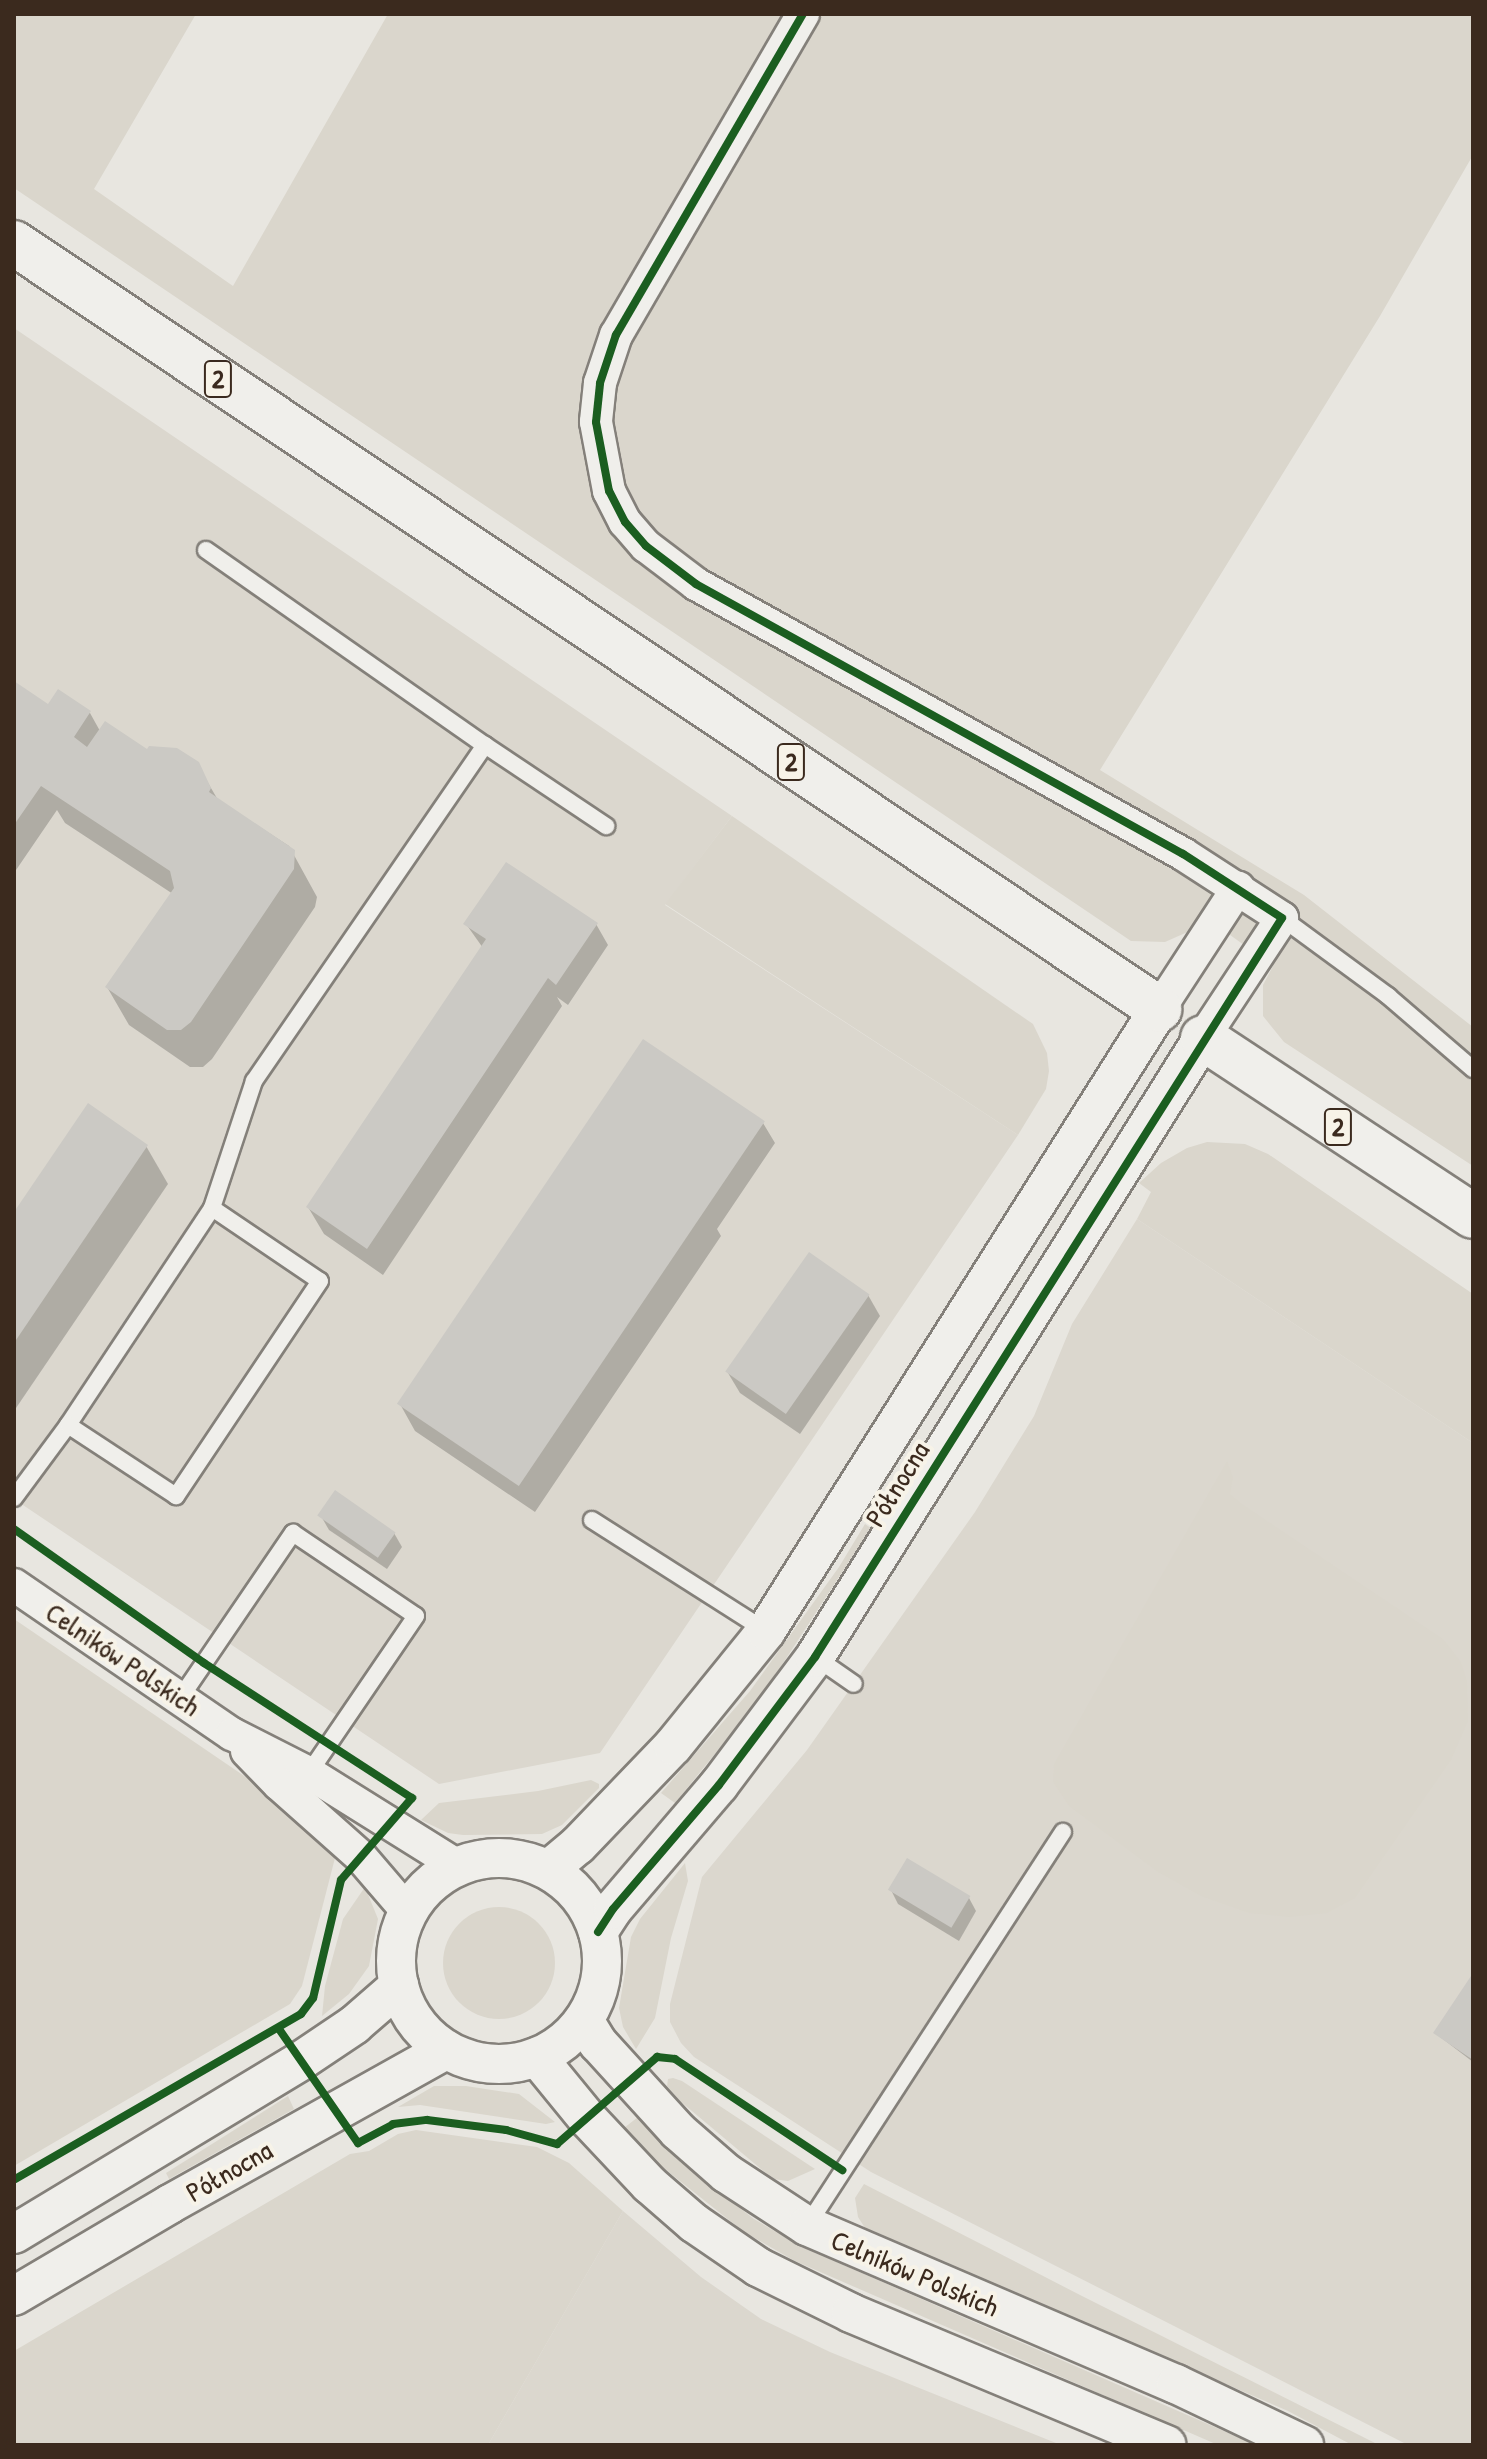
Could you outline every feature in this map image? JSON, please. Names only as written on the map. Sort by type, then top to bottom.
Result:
[{"type":"highway","name":"2","points":[[14,243],[1159,1009]]},
{"type":"highway","name":"2","points":[[1203,1038],[1473,1216]]},
{"type":"street","points":[[803,14],[616,335],[600,383],[596,422],[609,491],[625,522],[646,546],[696,584],[1238,888],[1282,918],[1203,1038]]},
{"type":"street","points":[[1159,1009],[1238,888]]},
{"type":"street","name":"Północna","points":[[548,1870],[578,1845],[673,1746],[766,1631],[1159,1009]]},
{"type":"street","name":"Północna","points":[[598,1932],[613,1909],[719,1785],[815,1657],[1203,1038]]},
{"type":"street","name":"Celników Polskich","points":[[14,1585],[232,1734],[309,1773],[458,1866]]},
{"type":"street","name":"Celników Polskich","points":[[232,1734],[279,1784],[360,1856],[408,1912]]},
{"type":"street","points":[[497,1858],[523,1861],[548,1870],[579,1896],[598,1932],[602,1958],[600,1984],[584,2020],[568,2038],[537,2057],[511,2063],[484,2063],[446,2050],[416,2023],[399,1986],[396,1948],[408,1912],[434,1880],[458,1866],[497,1858]]},
{"type":"street","name":"Północna","points":[[14,2234],[302,2060],[354,2025],[399,1986]]},
{"type":"street","name":"Celników Polskich","points":[[584,2020],[598,2043],[678,2131],[726,2173],[807,2226],[1176,2384],[1304,2445]]},
{"type":"street","name":"Północna","points":[[14,2296],[184,2196],[446,2050]]},
{"type":"street","points":[[537,2057],[555,2082],[649,2184],[694,2223],[758,2267],[839,2307],[1166,2445]]},
{"type":"lane","points":[[206,550],[606,826]]},
{"type":"lane","points":[[14,1498],[68,1425],[212,1208],[254,1081],[485,745]]},
{"type":"lane","points":[[1282,918],[1388,996],[1473,1069]]},
{"type":"lane","points":[[68,1425],[176,1496],[320,1281],[212,1208]]},
{"type":"lane","points":[[592,1520],[766,1631]]},
{"type":"lane","points":[[181,1697],[293,1533],[416,1616],[309,1773]]},
{"type":"lane","points":[[815,1657],[854,1684]]},
{"type":"lane","points":[[807,2226],[1063,1832]]},
{"type":"shaded area","points":[[14,14],[196,14],[94,189],[233,286],[388,14],[1473,14],[1473,155],[1380,316],[1100,770],[1304,895],[1473,1027],[1473,1166],[1284,1042],[1263,1016],[1263,985],[1273,966],[1201,914],[1192,930],[1165,942],[1131,941],[14,188]]},
{"type":"shaded area","points":[[14,328],[732,816],[665,905],[1018,1135],[600,1753],[439,1784],[14,1499]]},
{"type":"shaded area","points":[[732,816],[1033,1024],[1047,1053],[1049,1071],[1046,1089],[1018,1135],[665,904]]},
{"type":"shaded area","points":[[1207,1142],[1245,1144],[1268,1154],[1473,1294],[1473,1443],[1137,1219],[1151,1192],[1139,1183],[1161,1163],[1187,1148]]},
{"type":"shaded area","points":[[1137,1219],[1473,1443],[1473,2445],[1408,2445],[871,2172],[694,2057],[681,2043],[670,2022],[670,2004],[702,1877],[807,1750],[975,1512],[1034,1416],[1072,1324]]},
{"type":"shaded area","points":[[1227,1461],[1233,1477],[1230,1494],[1443,1639],[1461,1662],[1467,1681],[1468,1721],[1451,1760],[1355,1898],[1327,1913],[1289,1917],[1249,1913],[1201,1896],[1158,1872],[1069,1806],[1053,1782],[1054,1764]]},
{"type":"shaded area","points":[[865,1524],[871,1528],[761,1697],[675,1803],[661,1793],[750,1691],[839,1567]]},
{"type":"shaded area","points":[[14,1619],[278,1799],[335,1858],[302,1986],[290,2004],[14,2166]]},
{"type":"shaded area","points":[[591,1780],[599,1784],[599,1788],[562,1825],[542,1834],[463,1835],[448,1833],[421,1820],[439,1803],[538,1791]]},
{"type":"shaded area","points":[[685,1863],[688,1881],[671,1938],[655,2018],[636,2049],[623,2027],[619,2008],[631,1937],[640,1919]]},
{"type":"shaded area","points":[[365,1887],[378,1919],[369,1966],[349,1994],[322,2016],[325,1986],[343,1919]]},
{"type":"shaded area","points":[[499,1907],[520,1911],[538,1924],[551,1942],[555,1963],[551,1984],[538,2002],[520,2015],[499,2019],[478,2015],[460,2002],[447,1984],[443,1963],[447,1942],[460,1924],[478,1911]]},
{"type":"shaded area","points":[[673,2078],[815,2169],[788,2181],[773,2179],[680,2101],[667,2086],[668,2079]]},
{"type":"shaded area","points":[[434,2086],[466,2086],[519,2094],[555,2122],[546,2124],[420,2105],[398,2107]]},
{"type":"shaded area","points":[[288,2096],[294,2109],[169,2179],[166,2173]]},
{"type":"shaded area","points":[[638,2117],[665,2148],[714,2188],[754,2219],[800,2246],[1256,2445],[1218,2445],[795,2261],[744,2232],[656,2162],[624,2128]]},
{"type":"shaded area","points":[[416,2130],[537,2147],[569,2163],[623,2211],[488,2445],[14,2445],[14,2351],[350,2154],[369,2151],[398,2134]]},
{"type":"shaded area","points":[[864,2184],[1379,2445],[1352,2445],[1288,2411],[865,2228],[858,2217],[855,2198]]},
{"type":"shaded area","points":[[623,2211],[701,2277],[761,2319],[830,2352],[1061,2445],[488,2445]]},
{"type":"building","points":[[14,681],[48,704],[58,689],[91,711],[74,737],[87,747],[105,721],[147,749],[149,746],[177,748],[199,762],[211,788],[209,792],[295,850],[294,869],[191,1022],[181,1030],[167,1030],[105,987],[174,888],[170,871],[41,786],[14,825]]},
{"type":"building","points":[[506,862],[598,923],[556,985],[548,978],[367,1249],[306,1207],[486,939],[463,924]]},
{"type":"building","points":[[643,1039],[765,1121],[519,1486],[397,1404]]},
{"type":"building","points":[[88,1103],[148,1145],[14,1343],[14,1212]]},
{"type":"building","points":[[809,1252],[870,1294],[786,1414],[725,1372]]},
{"type":"building","points":[[335,1490],[396,1532],[378,1558],[317,1515]]},
{"type":"building","points":[[907,1858],[970,1896],[951,1928],[888,1890]]},
{"type":"building","points":[[1473,1973],[1473,2060],[1433,2033]]},
{"type":"cycle path","points":[[598,1932],[613,1909],[719,1785],[815,1657],[1282,918],[1183,854],[696,584],[646,546],[625,522],[609,491],[596,422],[600,383],[616,335],[803,14]]},
{"type":"cycle path","points":[[14,1529],[204,1663],[412,1798],[341,1880],[313,1998],[301,2014],[14,2180]]},
{"type":"cycle path","points":[[279,2029],[358,2143],[393,2124],[427,2120],[506,2130],[557,2144],[657,2057],[675,2059],[842,2170]]}]
